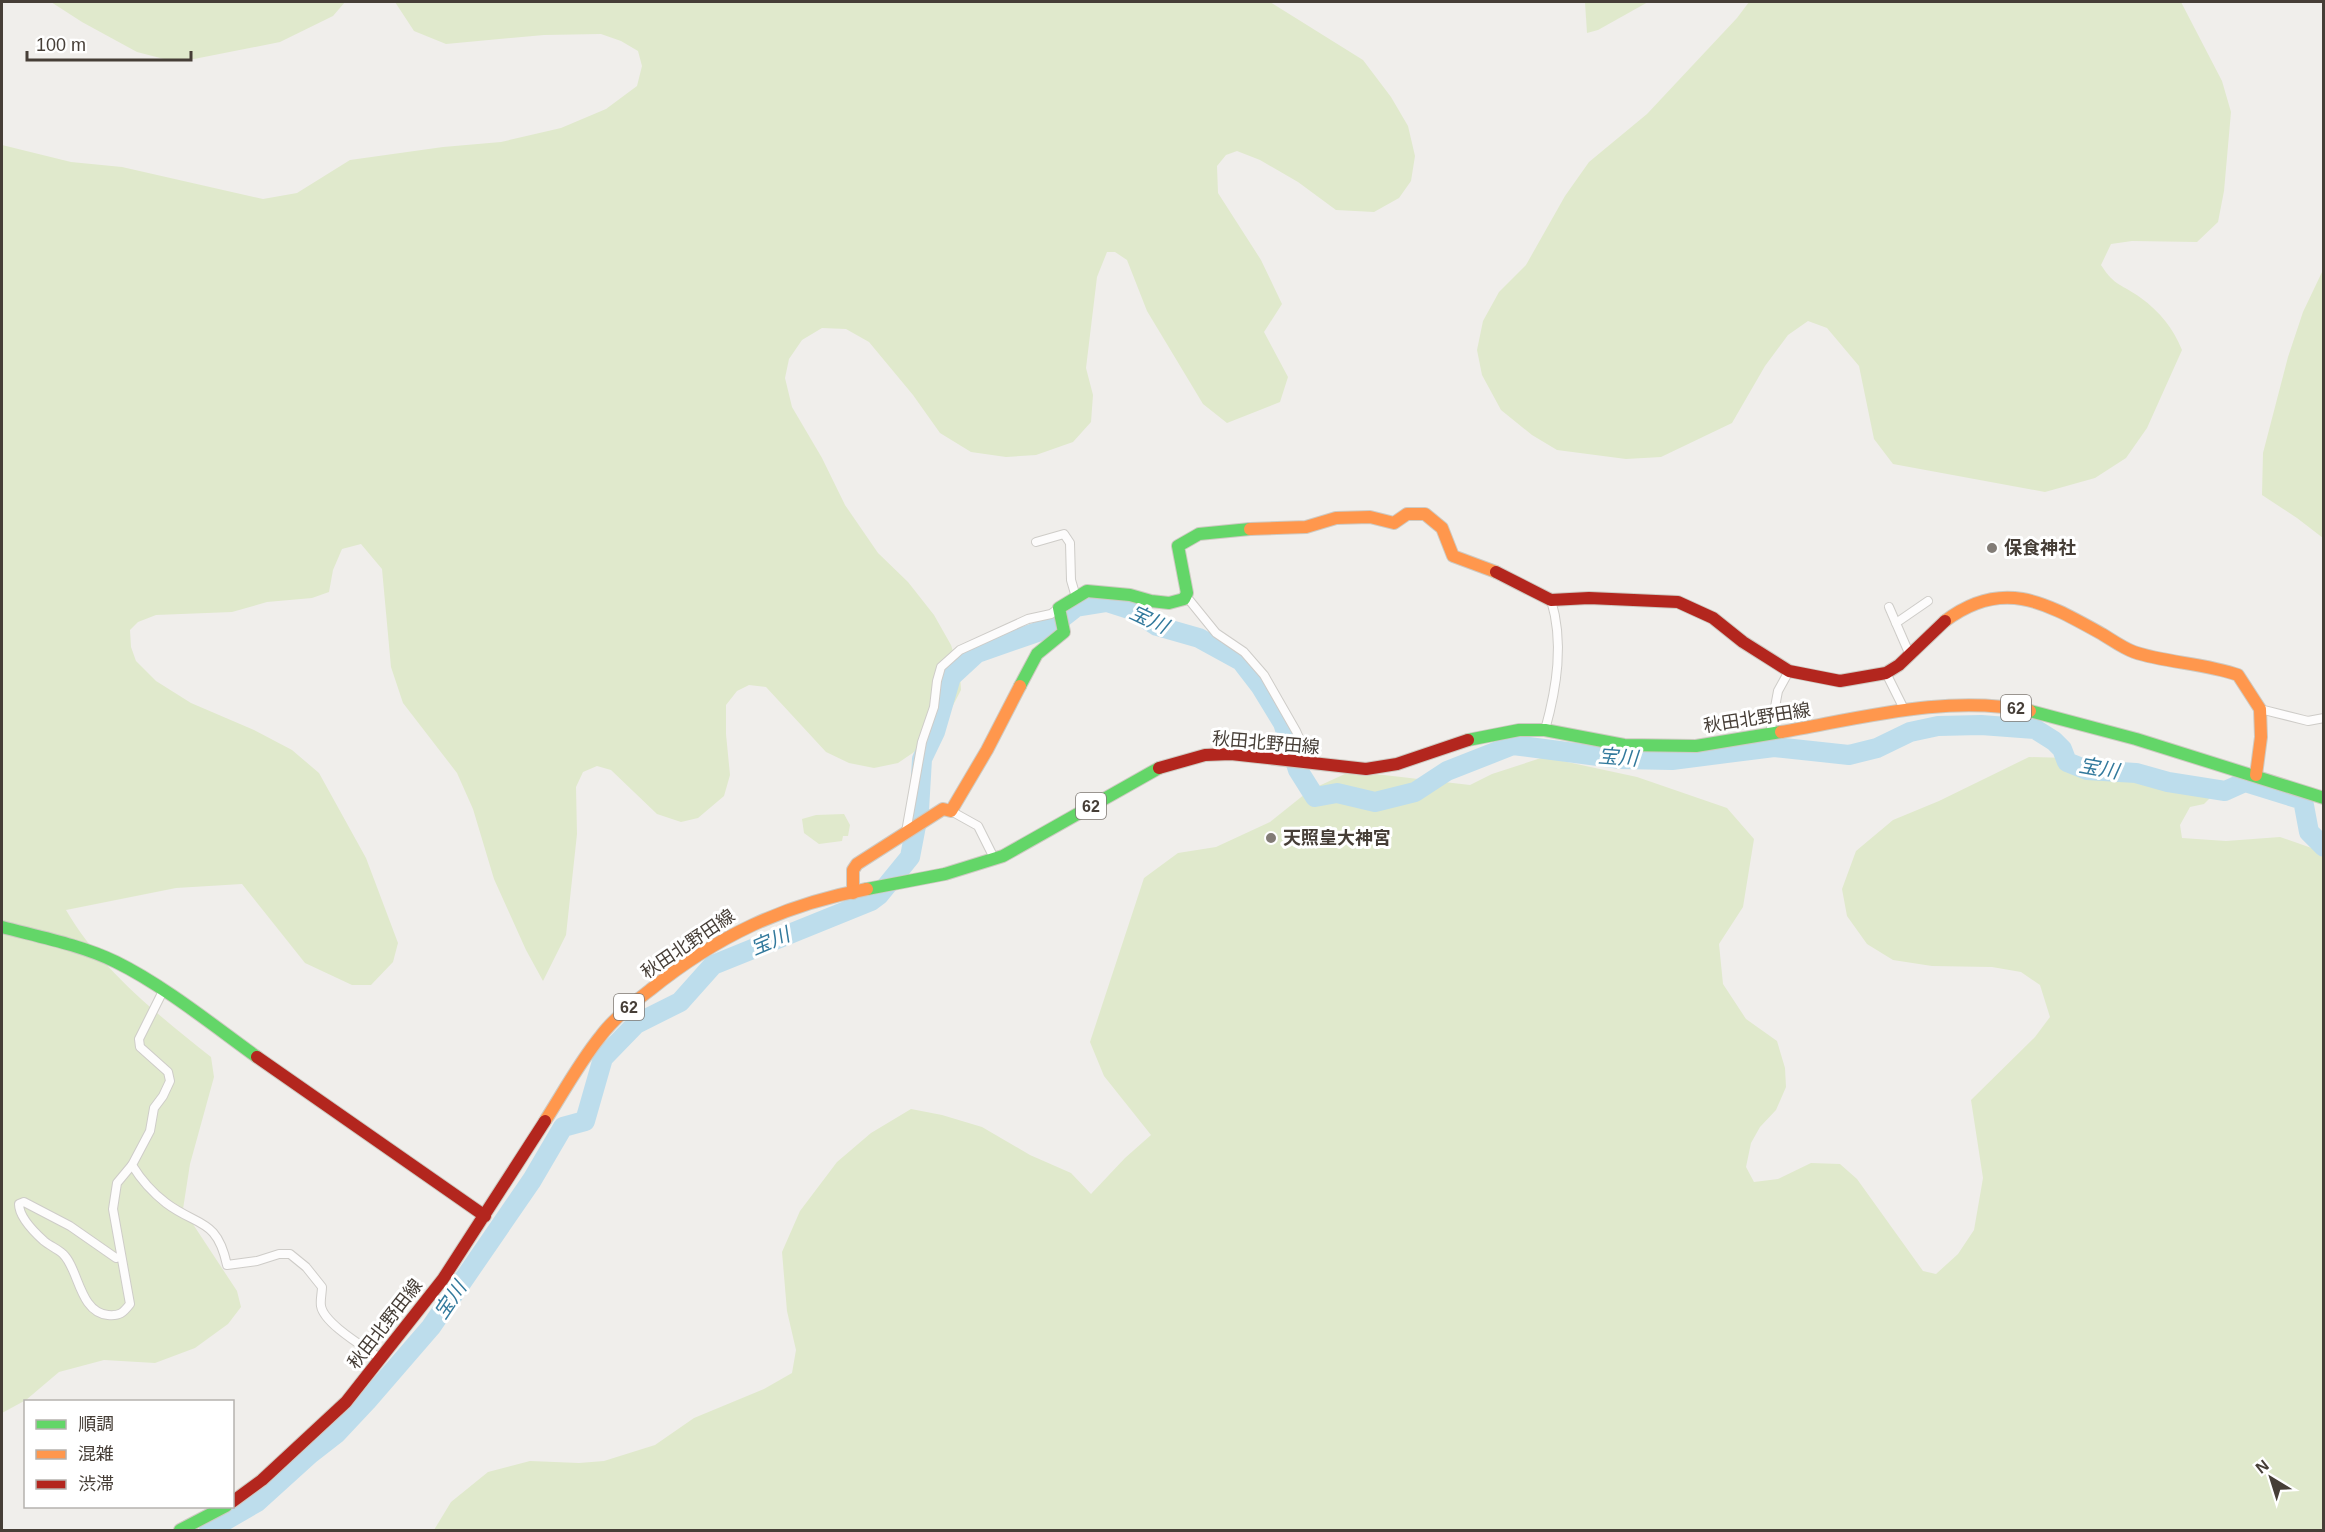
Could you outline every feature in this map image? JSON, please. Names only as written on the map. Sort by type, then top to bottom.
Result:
[{"type":"main road","points":[[853,893],[853,870],[857,864],[943,809],[951,811],[987,750],[1037,654],[1064,632],[1059,610],[1087,591],[1130,594],[1151,602],[1170,603],[1184,599],[1186,596],[1185,575],[1178,546],[1199,534],[1262,528],[1306,527],[1336,518],[1370,517],[1394,523],[1407,514],[1425,514],[1442,528],[1453,556],[1498,573],[1551,600],[1589,598],[1678,602],[1713,618],[1743,642],[1789,671],[1840,681],[1886,673],[1899,664],[1944,622],[1974,602],[2001,596],[2024,598],[2096,631],[2133,652],[2238,675],[2260,709],[2261,737],[2256,776]]},
{"type":"main road","name":"秋田北野田線","points":[[234,1501],[262,1480],[346,1402],[443,1279],[600,1036],[655,985],[754,922],[800,905],[955,872],[994,860],[1024,846],[1155,769],[1205,755],[1231,754],[1366,769],[1397,764],[1470,739],[1500,732],[1545,730],[1624,745],[1696,746],[1905,711],[2001,705],[2126,736],[2324,798]]},
{"type":"main road","points":[[2,927],[68,944],[116,962],[164,991],[485,1216]]},
{"type":"main road","points":[[180,1530],[222,1508]]},
{"type":"street","points":[[1036,542],[1064,534],[1070,543],[1071,580],[1077,597]]},
{"type":"street","points":[[1186,596],[1216,633],[1244,652],[1264,675],[1296,730],[1307,763]]},
{"type":"street","points":[[1545,730],[1558,668],[1556,617],[1551,600]]},
{"type":"street","points":[[1896,623],[1928,602]]},
{"type":"street","points":[[1889,607],[1909,653]]},
{"type":"street","points":[[913,828],[922,742],[934,707],[941,667],[960,650],[1028,619],[1052,614],[1059,610]]},
{"type":"street","points":[[1770,734],[1778,691],[1789,671]]},
{"type":"street","points":[[1886,673],[1905,711]]},
{"type":"street","points":[[2260,709],[2307,721],[2324,718]]},
{"type":"street","points":[[951,811],[978,826],[994,860]]},
{"type":"street","points":[[121,1256],[116,1258],[70,1226],[24,1202],[19,1204],[21,1215],[44,1241],[64,1255],[92,1307],[103,1314],[118,1316],[123,1313],[130,1304],[113,1209],[117,1183],[132,1165],[137,1151],[150,1131],[154,1108],[170,1081],[168,1072],[140,1047],[139,1039],[164,991]]},
{"type":"street","points":[[132,1165],[138,1175],[166,1203],[211,1230],[220,1240],[227,1265],[264,1260],[279,1254],[290,1254],[306,1267],[322,1287],[320,1304],[330,1322],[381,1359]]},
{"type":"green space","points":[[51,2],[345,2],[333,16],[280,42],[194,59],[168,60],[137,52]]},
{"type":"green space","points":[[395,2],[1270,2],[1363,60],[1391,97],[1408,126],[1415,156],[1411,181],[1399,198],[1374,212],[1336,210],[1298,182],[1260,160],[1237,151],[1226,155],[1217,166],[1218,193],[1261,260],[1282,304],[1264,332],[1288,377],[1280,402],[1227,423],[1203,404],[1147,311],[1127,260],[1115,252],[1107,252],[1097,277],[1086,368],[1093,395],[1091,422],[1073,442],[1036,455],[1006,457],[971,452],[940,433],[913,395],[869,342],[846,329],[822,328],[802,340],[789,359],[785,378],[792,407],[822,458],[845,505],[878,553],[908,582],[934,615],[951,645],[960,673],[961,690],[950,711],[920,748],[898,763],[874,768],[849,763],[826,752],[766,687],[749,685],[737,691],[726,705],[730,775],[724,796],[698,818],[681,822],[657,814],[611,770],[597,766],[583,772],[576,787],[577,834],[566,935],[543,981],[526,950],[494,879],[473,809],[457,773],[403,703],[391,667],[382,569],[361,544],[342,549],[333,570],[329,592],[312,598],[267,602],[232,612],[156,615],[138,622],[130,630],[131,647],[136,661],[156,681],[191,703],[254,730],[292,750],[319,773],[366,858],[398,943],[393,962],[371,985],[352,985],[305,963],[242,884],[176,888],[66,910],[80,932],[113,972],[170,1024],[211,1057],[214,1077],[190,1164],[183,1209],[237,1291],[241,1307],[228,1324],[195,1348],[155,1363],[104,1360],[59,1372],[26,1400],[2,1413],[2,145],[71,162],[122,167],[263,199],[297,193],[350,160],[443,147],[501,142],[561,128],[606,109],[637,86],[642,66],[638,51],[621,41],[601,34],[544,35],[446,44],[414,31]]},
{"type":"green space","points":[[1585,2],[1648,2],[1598,30],[1587,33]]},
{"type":"green space","points":[[1749,2],[2181,2],[2222,81],[2231,112],[2224,191],[2218,222],[2197,242],[2132,241],[2111,244],[2101,265],[2115,281],[2141,298],[2160,315],[2182,350],[2147,428],[2126,458],[2095,478],[2045,492],[1893,464],[1874,439],[1859,366],[1827,328],[1808,321],[1788,335],[1765,366],[1732,423],[1661,457],[1626,459],[1557,450],[1532,435],[1501,410],[1482,375],[1477,350],[1483,321],[1499,292],[1526,265],[1565,196],[1589,162],[1647,114],[1737,18]]},
{"type":"green space","points":[[2323,270],[2323,538],[2262,495],[2263,453],[2288,357],[2303,312]]},
{"type":"green space","points":[[1544,757],[1637,777],[1727,808],[1754,839],[1743,907],[1719,944],[1723,984],[1746,1019],[1777,1041],[1785,1068],[1786,1087],[1776,1110],[1760,1127],[1751,1143],[1746,1167],[1754,1182],[1778,1179],[1811,1163],[1840,1164],[1857,1179],[1923,1271],[1936,1274],[1958,1254],[1974,1230],[1983,1178],[1971,1100],[2035,1037],[2050,1017],[2040,985],[2021,972],[1992,967],[1932,966],[1893,960],[1867,944],[1847,916],[1842,889],[1856,851],[1893,820],[1939,801],[2029,757],[2069,758],[2118,767],[2169,782],[2209,784],[2212,796],[2204,804],[2190,807],[2180,825],[2182,838],[2226,841],[2280,837],[2323,852],[2323,1530],[434,1530],[451,1502],[488,1472],[530,1461],[579,1463],[604,1461],[655,1445],[694,1418],[764,1389],[792,1373],[796,1350],[787,1311],[782,1252],[800,1211],[837,1162],[871,1133],[911,1109],[942,1115],[982,1127],[1030,1155],[1071,1173],[1091,1194],[1125,1158],[1151,1135],[1104,1076],[1090,1042],[1144,878],[1178,853],[1216,847],[1270,822],[1310,790],[1347,773],[1470,785],[1492,774]]},
{"type":"green space","points":[[844,814],[850,825],[848,836],[843,836],[842,841],[819,844],[804,833],[802,819],[816,815]]},
{"type":"waterway","name":"宝川","points":[[209,1530],[257,1502],[337,1433],[431,1327],[532,1180],[563,1127],[585,1121],[603,1058],[636,1024],[680,1002],[713,965],[871,901],[879,895],[910,857],[919,810],[922,759],[935,732],[951,677],[977,653],[1049,628],[1076,607],[1107,602],[1132,610],[1157,626],[1199,638],[1241,661],[1261,687],[1283,723],[1298,770],[1315,797],[1337,793],[1375,802],[1415,792],[1447,771],[1513,745],[1621,759],[1672,760],[1774,747],[1849,755],[1877,748],[1910,732],[1938,726],[1981,725],[2035,729],[2062,749],[2067,762],[2087,770],[2136,773],[2168,782],[2225,791],[2245,782],[2303,800],[2309,832],[2324,847]]},
{"type":"traffic: fast","points":[[1020,686],[1037,654],[1064,632],[1059,608],[1087,591],[1130,595],[1169,603],[1184,599],[1187,593],[1178,546],[1199,534],[1250,529]]},
{"type":"traffic: fast","points":[[2030,711],[2136,739],[2324,798]]},
{"type":"traffic: fast","points":[[1468,740],[1519,730],[1545,730],[1624,745],[1696,746],[1781,732]]},
{"type":"traffic: fast","points":[[867,889],[945,874],[1003,856],[1159,768]]},
{"type":"traffic: fast","points":[[2,927],[75,946],[134,971],[206,1019],[257,1057]]},
{"type":"traffic: fast","points":[[180,1530],[222,1508]]},
{"type":"traffic: slow","points":[[1250,529],[1306,527],[1336,518],[1370,517],[1394,523],[1407,514],[1425,514],[1442,528],[1453,556],[1496,572]]},
{"type":"traffic: slow","points":[[1945,621],[1966,608],[1986,600],[2024,599],[2062,613],[2134,652],[2238,675],[2260,709],[2261,737],[2256,775]]},
{"type":"traffic: slow","points":[[853,893],[853,870],[857,864],[943,809],[951,811],[987,750],[1020,686]]},
{"type":"traffic: slow","points":[[1781,732],[1937,706],[1999,706],[2030,711]]},
{"type":"traffic: slow","points":[[545,1121],[605,1030],[630,1006],[675,971],[752,925],[807,904],[867,889]]},
{"type":"traffic: jam","points":[[1496,572],[1551,600],[1589,598],[1678,602],[1713,618],[1743,642],[1789,671],[1840,681],[1886,673],[1899,665],[1945,621]]},
{"type":"traffic: jam","points":[[1159,768],[1205,755],[1231,754],[1366,769],[1397,764],[1468,740]]},
{"type":"traffic: jam","points":[[257,1057],[485,1216]]},
{"type":"traffic: jam","points":[[234,1501],[262,1480],[346,1402],[443,1279],[545,1121]]},
{"type":"place","name":"保食神社","points":[[1992,548]]},
{"type":"place","name":"天照皇大神宮","points":[[1271,838]]}]
